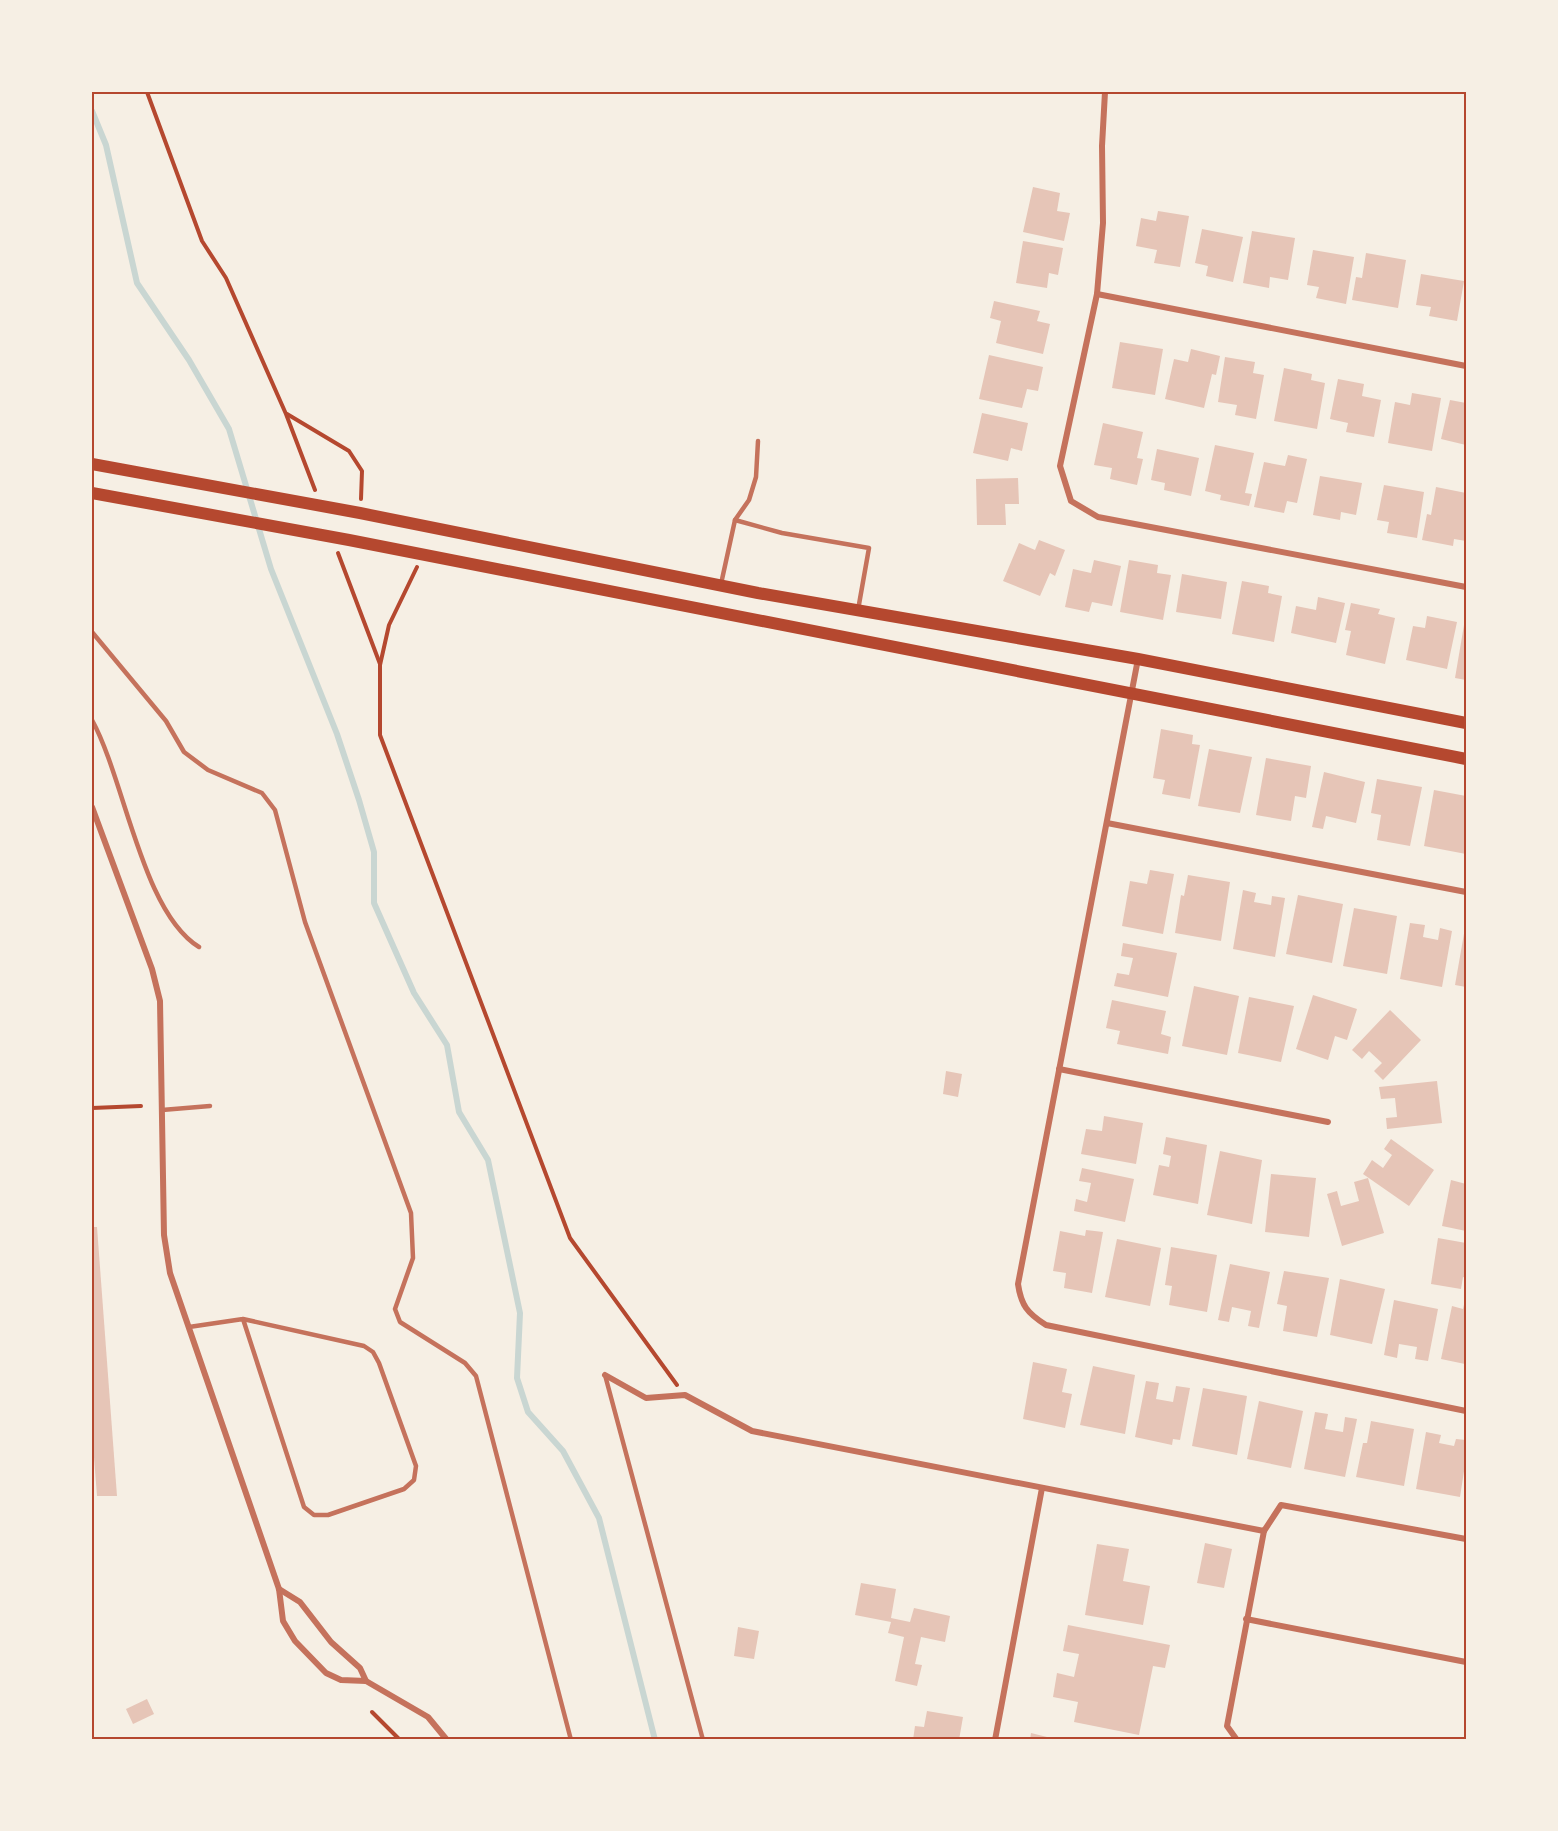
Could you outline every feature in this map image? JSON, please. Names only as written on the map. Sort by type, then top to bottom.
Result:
[{"type":"main road","points":[[92,464],[336,508],[720,585],[1138,659],[1467,723]]},
{"type":"main road","points":[[92,493],[349,540],[1467,759]]},
{"type":"street","points":[[1105,92],[1102,146],[1103,223],[1097,294],[1060,466],[1071,501],[1098,518],[1467,587]]},
{"type":"street","points":[[1097,294],[1467,366]]},
{"type":"street","points":[[1138,659],[1018,1284],[1021,1302],[1029,1314],[1046,1324],[1467,1412]]},
{"type":"street","points":[[92,807],[152,969],[160,1001],[164,1235],[170,1273],[279,1589],[284,1622],[295,1641],[326,1673],[341,1680],[366,1681],[428,1717],[447,1740]]},
{"type":"street","points":[[1107,823],[1467,892]]},
{"type":"street","points":[[1059,1069],[1328,1122]]},
{"type":"street","points":[[606,1375],[646,1398],[685,1395],[752,1431],[1264,1531]]},
{"type":"street","points":[[994,1740],[1042,1488]]},
{"type":"street","points":[[1237,1740],[1227,1726],[1246,1619],[1264,1531],[1281,1505],[1467,1539]]},
{"type":"street","points":[[279,1589],[300,1602],[331,1642],[360,1668],[366,1681]]},
{"type":"street","points":[[1246,1619],[1467,1662]]},
{"type":"lane","points":[[720,585],[735,520],[749,500],[756,477],[758,441]]},
{"type":"lane","points":[[735,520],[782,533],[869,548],[858,610]]},
{"type":"lane","points":[[92,632],[166,721],[184,752],[208,770],[262,793],[275,810],[305,922],[411,1213],[413,1258],[395,1309],[400,1322],[465,1363],[476,1376],[571,1740]]},
{"type":"lane","points":[[92,720],[159,899],[181,932],[199,947]]},
{"type":"lane","points":[[162,1110],[210,1106]]},
{"type":"lane","points":[[189,1327],[243,1319],[343,1340],[364,1346],[373,1352],[416,1466],[414,1480],[404,1489],[328,1515],[314,1515],[304,1507],[243,1319]]},
{"type":"lane","points":[[606,1375],[703,1740]]},
{"type":"path","points":[[147,92],[202,241],[226,278],[286,414],[319,501]]},
{"type":"path","points":[[286,414],[350,451],[362,471],[360,513]]},
{"type":"path","points":[[335,545],[380,665]]},
{"type":"path","points":[[423,555],[389,625],[380,665],[380,735],[570,1238],[685,1395]]},
{"type":"path","points":[[92,1108],[141,1106]]},
{"type":"path","points":[[372,1712],[399,1740]]},
{"type":"building","points":[[1033,187],[1060,193],[1057,211],[1070,213],[1064,241],[1023,232]]},
{"type":"building","points":[[1158,211],[1189,216],[1180,267],[1154,263],[1157,250],[1136,246],[1141,218],[1156,221]]},
{"type":"building","points":[[1202,229],[1243,237],[1233,282],[1206,276],[1208,266],[1195,263]]},
{"type":"building","points":[[1252,231],[1295,238],[1288,280],[1270,277],[1269,288],[1243,283]]},
{"type":"building","points":[[1023,241],[1063,248],[1058,275],[1049,273],[1047,288],[1016,283]]},
{"type":"building","points":[[1313,250],[1354,257],[1346,304],[1316,298],[1319,287],[1307,285]]},
{"type":"building","points":[[1366,253],[1406,260],[1398,308],[1352,300],[1356,277],[1362,278]]},
{"type":"building","points":[[1421,274],[1464,281],[1457,321],[1429,316],[1431,307],[1416,305]]},
{"type":"building","points":[[994,301],[1040,311],[1037,321],[1050,324],[1043,354],[996,343],[1001,321],[990,318]]},
{"type":"building","points":[[1120,342],[1163,349],[1155,395],[1112,388]]},
{"type":"building","points":[[1191,349],[1220,356],[1216,375],[1212,374],[1204,408],[1165,399],[1174,359],[1188,362]]},
{"type":"building","points":[[989,355],[1043,367],[1038,391],[1027,389],[1022,408],[979,399]]},
{"type":"building","points":[[1225,357],[1255,362],[1253,373],[1264,375],[1256,419],[1235,415],[1237,405],[1218,402]]},
{"type":"building","points":[[1284,368],[1312,374],[1311,380],[1325,383],[1317,429],[1274,421]]},
{"type":"building","points":[[1338,379],[1364,384],[1362,396],[1381,400],[1374,437],[1346,432],[1348,423],[1330,419]]},
{"type":"building","points":[[1412,393],[1441,398],[1432,451],[1388,443],[1395,402],[1410,405]]},
{"type":"building","points":[[1450,400],[1466,403],[1466,445],[1441,439]]},
{"type":"building","points":[[982,413],[1028,423],[1022,451],[1011,448],[1008,461],[973,453]]},
{"type":"building","points":[[1103,423],[1143,432],[1137,458],[1143,459],[1137,485],[1110,479],[1112,468],[1094,465]]},
{"type":"building","points":[[1215,445],[1254,453],[1245,493],[1252,494],[1249,506],[1220,500],[1221,495],[1205,491]]},
{"type":"building","points":[[1157,449],[1199,458],[1191,496],[1164,490],[1165,483],[1151,480]]},
{"type":"building","points":[[1288,455],[1307,459],[1297,503],[1287,501],[1284,513],[1254,507],[1264,462],[1285,466]]},
{"type":"building","points":[[1320,476],[1362,483],[1356,515],[1341,512],[1340,520],[1313,515]]},
{"type":"building","points":[[1018,478],[1019,504],[1005,504],[1006,525],[977,525],[976,479]]},
{"type":"building","points":[[1384,485],[1424,492],[1417,538],[1387,533],[1389,522],[1377,520]]},
{"type":"building","points":[[1436,487],[1466,493],[1466,541],[1454,539],[1453,546],[1422,540],[1427,514],[1431,515]]},
{"type":"building","points":[[1039,540],[1065,550],[1055,576],[1050,573],[1040,596],[1003,581],[1019,543],[1035,550]]},
{"type":"building","points":[[1094,560],[1121,566],[1112,606],[1092,602],[1089,612],[1065,607],[1073,569],[1091,573]]},
{"type":"building","points":[[1129,560],[1158,565],[1157,573],[1171,575],[1163,620],[1120,612]]},
{"type":"building","points":[[1182,574],[1227,582],[1221,619],[1176,612]]},
{"type":"building","points":[[1242,581],[1269,586],[1268,593],[1282,596],[1274,642],[1232,634]]},
{"type":"building","points":[[1318,597],[1345,603],[1336,643],[1291,633],[1296,606],[1316,610]]},
{"type":"building","points":[[1351,603],[1380,609],[1378,614],[1395,618],[1385,664],[1346,655],[1351,631],[1345,630]]},
{"type":"building","points":[[1427,616],[1457,622],[1447,669],[1406,660],[1413,626],[1425,628]]},
{"type":"building","points":[[1464,625],[1466,625],[1466,680],[1455,678]]},
{"type":"building","points":[[1161,729],[1193,735],[1192,744],[1200,745],[1190,799],[1162,794],[1165,780],[1153,778]]},
{"type":"building","points":[[1209,749],[1252,757],[1240,813],[1198,806]]},
{"type":"building","points":[[1266,758],[1311,766],[1306,798],[1295,796],[1291,821],[1256,815]]},
{"type":"building","points":[[1324,772],[1365,782],[1356,823],[1326,816],[1323,829],[1312,827]]},
{"type":"building","points":[[1377,779],[1422,787],[1410,846],[1377,840],[1381,815],[1371,813]]},
{"type":"building","points":[[1434,790],[1466,796],[1466,854],[1424,846]]},
{"type":"building","points":[[1150,870],[1174,874],[1163,934],[1122,926],[1130,881],[1147,884]]},
{"type":"building","points":[[1188,875],[1230,882],[1221,941],[1175,933],[1181,895],[1184,896]]},
{"type":"building","points":[[1243,890],[1256,893],[1254,902],[1271,905],[1272,896],[1285,898],[1275,957],[1233,949]]},
{"type":"building","points":[[1298,895],[1343,904],[1332,963],[1286,954]]},
{"type":"building","points":[[1354,908],[1397,916],[1387,974],[1343,966]]},
{"type":"building","points":[[1410,923],[1425,925],[1423,937],[1438,940],[1440,928],[1452,931],[1442,987],[1400,979]]},
{"type":"building","points":[[1466,928],[1466,987],[1455,985]]},
{"type":"building","points":[[1123,943],[1177,953],[1168,997],[1114,986],[1117,973],[1129,975],[1133,958],[1121,956]]},
{"type":"building","points":[[1194,986],[1239,996],[1227,1055],[1182,1046]]},
{"type":"building","points":[[1313,995],[1357,1009],[1347,1040],[1335,1036],[1328,1060],[1296,1049]]},
{"type":"building","points":[[1249,997],[1294,1006],[1281,1062],[1238,1053]]},
{"type":"building","points":[[1112,1000],[1166,1011],[1161,1034],[1171,1037],[1168,1054],[1117,1044],[1120,1031],[1106,1028]]},
{"type":"building","points":[[1390,1010],[1421,1040],[1383,1080],[1374,1071],[1382,1063],[1369,1051],[1362,1059],[1352,1050]]},
{"type":"building","points":[[946,1071],[962,1074],[958,1097],[943,1094]]},
{"type":"building","points":[[1437,1081],[1442,1123],[1387,1129],[1386,1118],[1397,1117],[1395,1098],[1381,1099],[1379,1087]]},
{"type":"building","points":[[1104,1116],[1143,1123],[1136,1164],[1081,1154],[1086,1129],[1102,1131]]},
{"type":"building","points":[[1166,1137],[1207,1145],[1198,1204],[1153,1195],[1159,1165],[1169,1167],[1171,1156],[1163,1154]]},
{"type":"building","points":[[1391,1139],[1434,1170],[1409,1206],[1363,1174],[1372,1160],[1383,1168],[1392,1155],[1384,1149]]},
{"type":"building","points":[[1220,1151],[1262,1160],[1252,1224],[1207,1215]]},
{"type":"building","points":[[1082,1168],[1134,1179],[1125,1222],[1074,1211],[1076,1199],[1087,1202],[1091,1183],[1079,1181]]},
{"type":"building","points":[[1271,1174],[1316,1178],[1309,1237],[1265,1232]]},
{"type":"building","points":[[1368,1178],[1384,1233],[1342,1246],[1327,1194],[1337,1191],[1341,1206],[1359,1201],[1354,1182]]},
{"type":"building","points":[[1451,1180],[1466,1184],[1466,1231],[1442,1226]]},
{"type":"building","points":[[92,1227],[97,1227],[117,1496],[97,1496],[92,1432]]},
{"type":"building","points":[[1086,1230],[1103,1232],[1092,1293],[1064,1288],[1066,1273],[1053,1271],[1060,1231],[1085,1236]]},
{"type":"building","points":[[1438,1238],[1466,1243],[1466,1278],[1463,1277],[1461,1289],[1431,1284]]},
{"type":"building","points":[[1117,1239],[1161,1248],[1150,1306],[1105,1297]]},
{"type":"building","points":[[1171,1247],[1217,1255],[1207,1312],[1169,1305],[1172,1286],[1165,1285]]},
{"type":"building","points":[[1230,1264],[1270,1272],[1259,1328],[1248,1326],[1251,1311],[1232,1307],[1229,1322],[1218,1320]]},
{"type":"building","points":[[1284,1271],[1329,1278],[1317,1337],[1283,1331],[1287,1306],[1277,1304]]},
{"type":"building","points":[[1340,1279],[1385,1289],[1372,1344],[1330,1335]]},
{"type":"building","points":[[1394,1300],[1438,1309],[1428,1361],[1415,1359],[1417,1347],[1399,1344],[1397,1358],[1384,1355]]},
{"type":"building","points":[[1465,1300],[1465,1364],[1441,1359],[1452,1306],[1463,1309]]},
{"type":"building","points":[[1033,1362],[1067,1369],[1062,1392],[1072,1394],[1065,1428],[1023,1419]]},
{"type":"building","points":[[1093,1366],[1135,1375],[1125,1434],[1080,1425]]},
{"type":"building","points":[[1146,1381],[1159,1383],[1156,1399],[1173,1402],[1176,1386],[1190,1388],[1180,1440],[1173,1439],[1172,1445],[1135,1437]]},
{"type":"building","points":[[1203,1388],[1247,1396],[1237,1455],[1192,1446]]},
{"type":"building","points":[[1259,1401],[1303,1411],[1291,1468],[1247,1459]]},
{"type":"building","points":[[1315,1412],[1328,1414],[1325,1429],[1343,1432],[1345,1417],[1357,1419],[1345,1477],[1304,1469]]},
{"type":"building","points":[[1371,1421],[1414,1429],[1404,1486],[1356,1477],[1363,1443],[1367,1443]]},
{"type":"building","points":[[1426,1432],[1441,1435],[1439,1443],[1454,1446],[1456,1439],[1466,1440],[1466,1458],[1460,1497],[1416,1489]]},
{"type":"building","points":[[1205,1543],[1232,1549],[1224,1588],[1197,1583]]},
{"type":"building","points":[[1097,1544],[1129,1549],[1123,1581],[1150,1586],[1143,1625],[1085,1615]]},
{"type":"building","points":[[861,1583],[896,1589],[891,1618],[910,1622],[914,1608],[950,1616],[945,1642],[921,1637],[915,1664],[922,1665],[917,1686],[895,1681],[904,1637],[888,1633],[891,1622],[855,1615]]},
{"type":"building","points":[[1068,1625],[1170,1645],[1165,1668],[1153,1666],[1139,1735],[1074,1722],[1078,1702],[1053,1697],[1057,1673],[1074,1677],[1079,1654],[1063,1651]]},
{"type":"building","points":[[738,1627],[759,1631],[754,1659],[734,1656]]},
{"type":"building","points":[[147,1699],[154,1714],[133,1724],[126,1709]]},
{"type":"building","points":[[927,1711],[963,1717],[959,1740],[913,1740],[915,1726],[924,1727]]},
{"type":"building","points":[[1031,1733],[1055,1739],[1055,1740],[1030,1740]]},
{"type":"waterway","points":[[92,111],[106,145],[137,283],[189,360],[229,429],[271,569],[337,734],[359,800],[374,852],[374,903],[414,993],[447,1045],[459,1112],[488,1160],[520,1313],[517,1378],[528,1412],[563,1451],[599,1518],[655,1740]]}]
